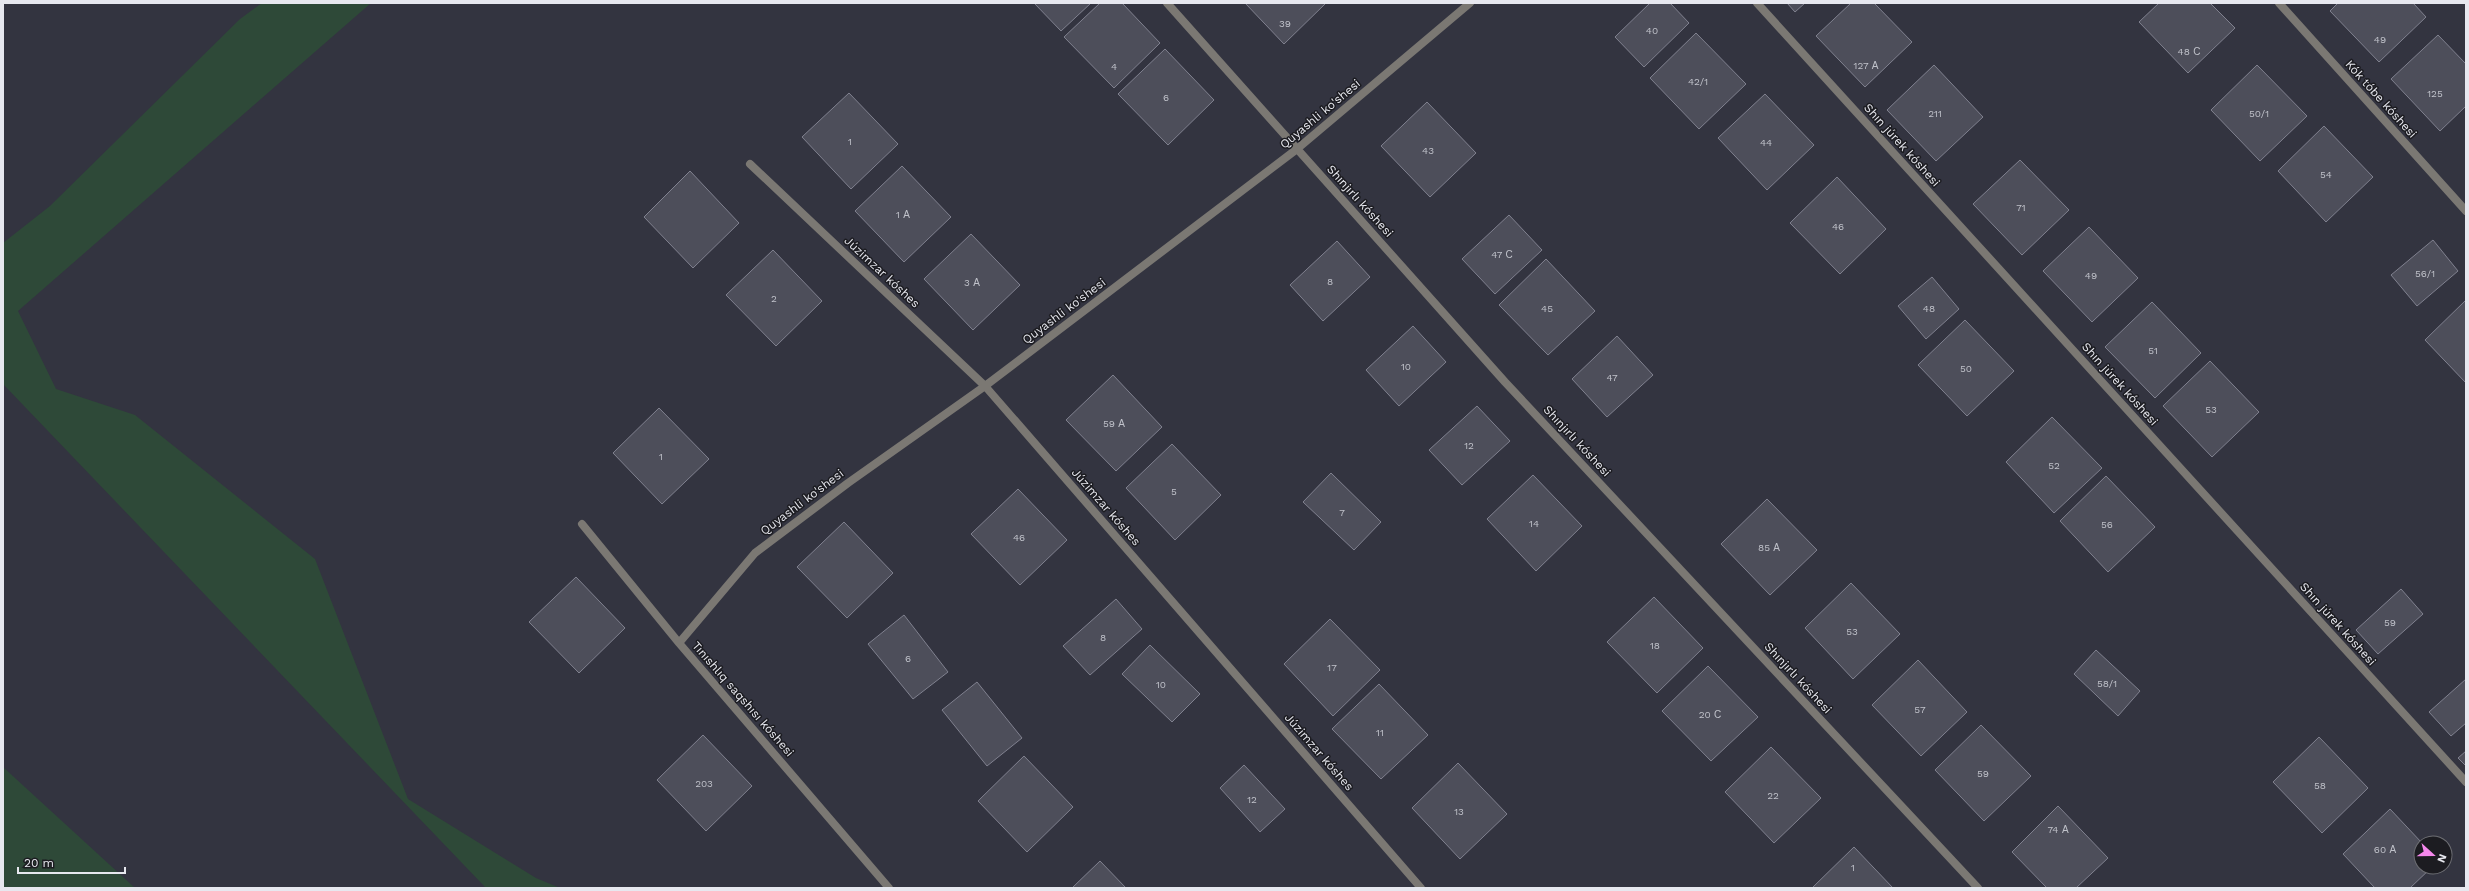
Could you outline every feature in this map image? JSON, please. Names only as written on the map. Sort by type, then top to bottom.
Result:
[{"type":"street","name":"Shınjırlı kóshesi","points":[[1167,3],[1505,382],[1978,888]]},
{"type":"street","name":"Quyashli ko'shesi","points":[[679,643],[755,553],[848,483],[985,386],[1297,149],[1470,3]]},
{"type":"street","name":"Shın júrek kóshesi","points":[[1757,3],[2466,782]]},
{"type":"street","name":"Kók tóbe kóshesi","points":[[2279,3],[2466,211]]},
{"type":"street","name":"Júzimzar kóshes","points":[[750,164],[985,386],[1421,888]]},
{"type":"street","name":"Tınıshlıq saqshısı kóshesi","points":[[582,524],[679,643],[888,888]]},
{"type":"green space","points":[[262,3],[371,3],[18,311],[56,389],[135,415],[315,559],[408,799],[536,878],[560,888],[486,888],[3,384],[3,243],[50,206],[240,19]]},
{"type":"green space","points":[[3,767],[135,888],[3,888]]},
{"type":"building","points":[[1034,3],[1091,3],[1061,31]]},
{"type":"building","points":[[1100,3],[1122,3],[1160,43],[1114,88],[1064,37]]},
{"type":"building","points":[[1245,3],[1326,3],[1284,44]]},
{"type":"building","points":[[1650,3],[1670,3],[1689,23],[1644,67],[1615,37]]},
{"type":"building","points":[[1787,3],[1805,3],[1795,12]]},
{"type":"building","points":[[1851,3],[1874,3],[1912,42],[1865,87],[1816,36]]},
{"type":"building","points":[[2159,3],[2210,3],[2235,28],[2188,73],[2139,22]]},
{"type":"building","points":[[2338,3],[2413,3],[2426,17],[2379,62],[2330,11]]},
{"type":"building","points":[[1696,33],[1746,84],[1699,129],[1650,78]]},
{"type":"building","points":[[2438,35],[2466,64],[2466,106],[2440,131],[2391,79]]},
{"type":"building","points":[[1165,49],[1214,100],[1168,145],[1118,94]]},
{"type":"building","points":[[1934,65],[1983,117],[1936,161],[1887,110]]},
{"type":"building","points":[[2257,65],[2307,116],[2260,161],[2211,110]]},
{"type":"building","points":[[849,93],[898,144],[851,189],[802,137]]},
{"type":"building","points":[[1765,94],[1814,145],[1767,190],[1718,138]]},
{"type":"building","points":[[1427,102],[1476,153],[1430,197],[1381,146]]},
{"type":"building","points":[[2324,126],[2373,177],[2326,222],[2278,171]]},
{"type":"building","points":[[2020,160],[2069,210],[2022,255],[1973,204]]},
{"type":"building","points":[[902,166],[951,217],[904,262],[855,211]]},
{"type":"building","points":[[690,171],[739,223],[693,268],[644,217]]},
{"type":"building","points":[[1837,177],[1886,229],[1840,274],[1790,223]]},
{"type":"building","points":[[1509,215],[1542,250],[1495,294],[1462,259]]},
{"type":"building","points":[[2089,227],[2138,278],[2092,322],[2043,271]]},
{"type":"building","points":[[971,234],[1020,285],[973,330],[924,279]]},
{"type":"building","points":[[2433,240],[2458,271],[2417,306],[2391,275]]},
{"type":"building","points":[[1337,241],[1370,277],[1323,321],[1290,285]]},
{"type":"building","points":[[773,250],[822,301],[776,346],[726,295]]},
{"type":"building","points":[[1546,259],[1595,311],[1548,355],[1499,305]]},
{"type":"building","points":[[1932,277],[1959,309],[1926,339],[1898,306]]},
{"type":"building","points":[[2466,300],[2466,383],[2425,340]]},
{"type":"building","points":[[2152,302],[2201,353],[2155,398],[2105,347]]},
{"type":"building","points":[[1965,320],[2014,371],[1967,416],[1918,365]]},
{"type":"building","points":[[1413,326],[1446,362],[1399,406],[1366,370]]},
{"type":"building","points":[[1617,336],[1653,375],[1607,417],[1572,379]]},
{"type":"building","points":[[2210,361],[2259,412],[2212,457],[2163,406]]},
{"type":"building","points":[[1113,375],[1162,427],[1116,471],[1066,420]]},
{"type":"building","points":[[1477,406],[1510,441],[1462,485],[1429,450]]},
{"type":"building","points":[[659,408],[709,459],[662,504],[613,453]]},
{"type":"building","points":[[2052,417],[2102,468],[2054,513],[2006,462]]},
{"type":"building","points":[[1172,444],[1221,495],[1175,540],[1126,488]]},
{"type":"building","points":[[1331,473],[1381,522],[1354,550],[1303,502]]},
{"type":"building","points":[[1533,475],[1582,526],[1536,571],[1487,519]]},
{"type":"building","points":[[2106,476],[2155,527],[2108,572],[2060,521]]},
{"type":"building","points":[[1018,489],[1067,540],[1020,585],[971,534]]},
{"type":"building","points":[[1767,499],[1817,550],[1770,595],[1721,544]]},
{"type":"building","points":[[844,522],[893,573],[847,618],[797,567]]},
{"type":"building","points":[[576,577],[625,628],[579,673],[529,622]]},
{"type":"building","points":[[1851,583],[1900,634],[1853,679],[1805,628]]},
{"type":"building","points":[[2401,589],[2423,614],[2378,654],[2356,630]]},
{"type":"building","points":[[1654,597],[1703,648],[1657,693],[1607,642]]},
{"type":"building","points":[[1116,599],[1142,629],[1090,675],[1063,646]]},
{"type":"building","points":[[904,615],[948,672],[913,699],[868,644]]},
{"type":"building","points":[[1330,619],[1380,670],[1333,716],[1284,664]]},
{"type":"building","points":[[1150,645],[1200,694],[1172,722],[1122,674]]},
{"type":"building","points":[[2096,650],[2140,691],[2118,716],[2074,674]]},
{"type":"building","points":[[1918,660],[1967,712],[1921,756],[1872,705]]},
{"type":"building","points":[[1708,666],[1758,717],[1711,761],[1662,711]]},
{"type":"building","points":[[2466,679],[2466,723],[2451,736],[2429,712]]},
{"type":"building","points":[[977,682],[1022,738],[987,766],[942,710]]},
{"type":"building","points":[[1379,684],[1428,735],[1381,779],[1332,729]]},
{"type":"building","points":[[1981,725],[2031,776],[1984,821],[1935,770]]},
{"type":"building","points":[[703,735],[752,786],[706,831],[657,780]]},
{"type":"building","points":[[2319,737],[2368,788],[2322,833],[2273,782]]},
{"type":"building","points":[[1771,747],[1821,798],[1774,843],[1725,792]]},
{"type":"building","points":[[2466,751],[2466,766],[2458,758]]},
{"type":"building","points":[[1024,756],[1073,807],[1027,852],[978,801]]},
{"type":"building","points":[[1458,763],[1507,814],[1460,859],[1412,808]]},
{"type":"building","points":[[1244,765],[1285,809],[1260,832],[1220,788]]},
{"type":"building","points":[[2058,806],[2108,858],[2076,888],[2047,888],[2012,852]]},
{"type":"building","points":[[2390,809],[2414,835],[2413,835],[2413,875],[2424,875],[2410,888],[2375,888],[2343,854]]},
{"type":"building","points":[[1854,847],[1893,888],[1812,888]]},
{"type":"building","points":[[1100,861],[1126,888],[1072,888]]}]
